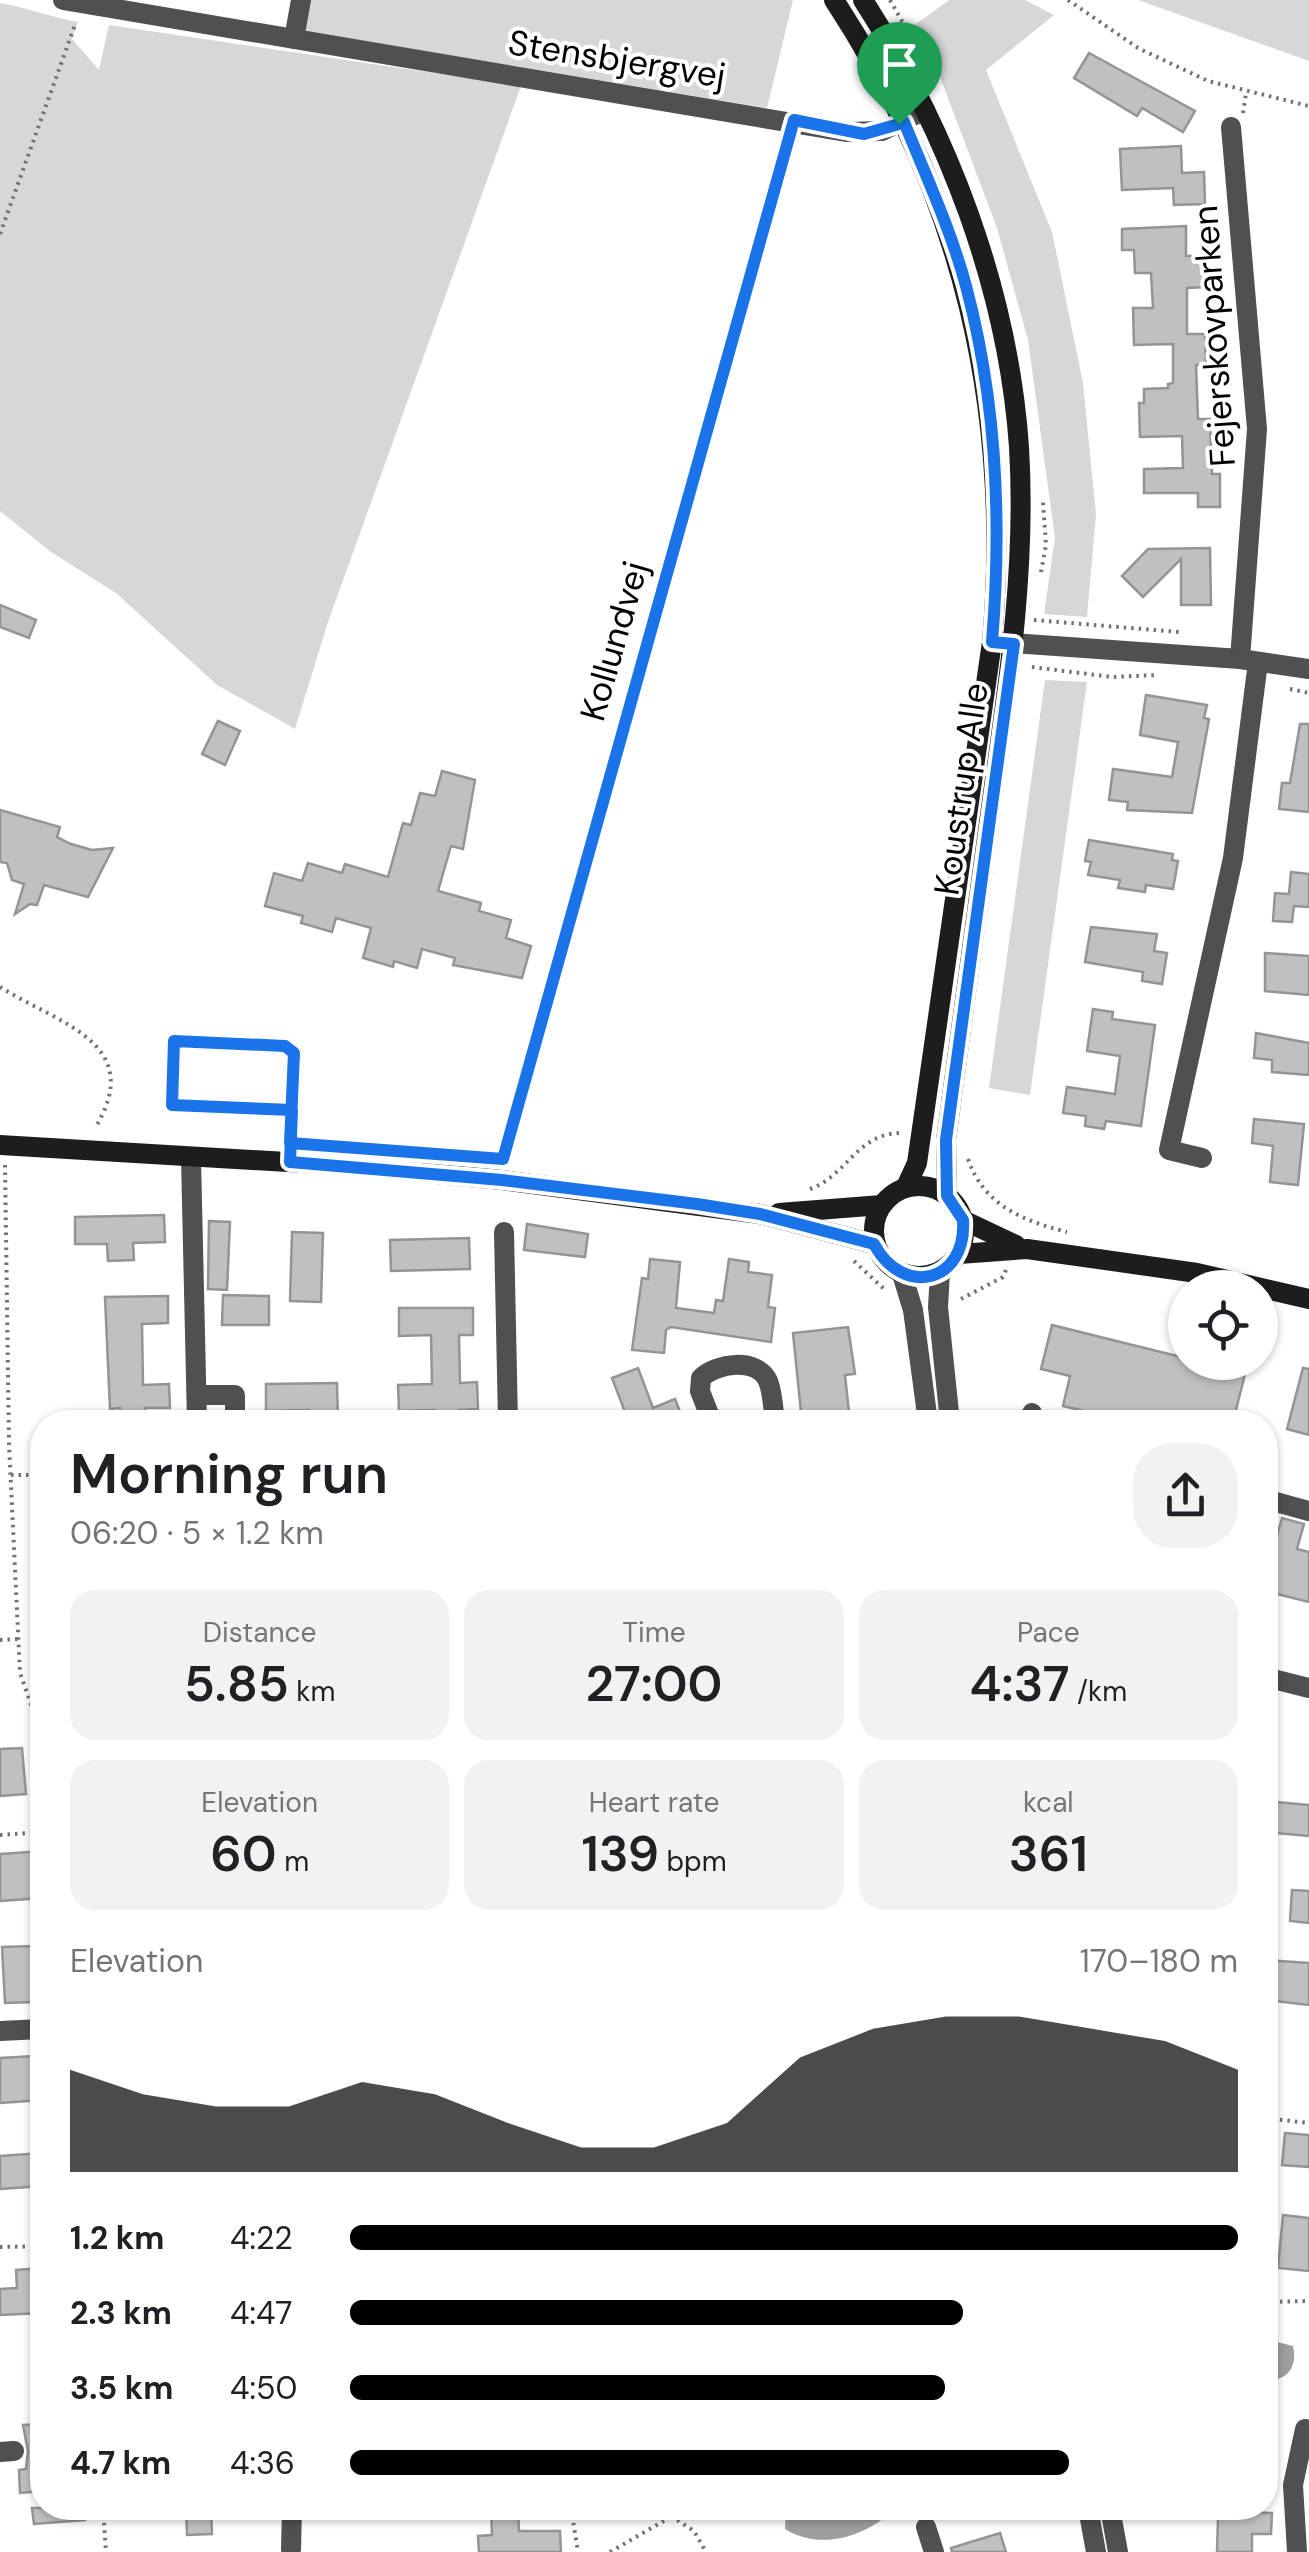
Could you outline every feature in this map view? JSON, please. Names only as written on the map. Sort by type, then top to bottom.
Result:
[{"type":"street","points":[[294,39],[301,0]]},
{"type":"street","name":"Koustrup Alle","points":[[834,0],[904,122],[966,285],[984,370],[996,464],[997,580],[992,642],[917,1162],[906,1187]]},
{"type":"street","name":"Koustrup Alle","points":[[863,0],[925,110],[973,224],[1002,334],[1018,444],[1020,593],[946,1140],[947,1196]]},
{"type":"street","name":"Stensbjergvej","points":[[73,2],[864,134],[904,122],[925,110]]},
{"type":"street","name":"Fejerskovparken","points":[[1202,1158],[1169,1150],[1233,858],[1251,667],[1258,441],[1231,127]]},
{"type":"street","points":[[992,642],[1309,669]]},
{"type":"street","points":[[2,1145],[260,1151],[290,1162],[502,1180],[760,1214],[874,1244]]},
{"type":"street","points":[[197,1410],[198,1151]]},
{"type":"street","points":[[760,1214],[882,1205],[906,1187],[934,1188],[947,1196],[963,1220],[1019,1249]]},
{"type":"street","points":[[882,1205],[873,1230],[874,1244],[884,1262],[902,1274],[928,1276],[940,1272],[959,1254],[1019,1249],[1197,1273],[1309,1299]]},
{"type":"street","points":[[959,1254],[963,1220]]},
{"type":"street","points":[[504,1232],[508,1410]]},
{"type":"street","points":[[940,1272],[938,1307],[949,1410]]},
{"type":"street","points":[[902,1274],[913,1310],[926,1410]]},
{"type":"street","points":[[707,1410],[700,1391],[701,1378],[720,1365],[754,1368],[764,1374],[770,1384],[773,1410]]},
{"type":"street","points":[[196,1396],[235,1395],[236,1410]]},
{"type":"street","points":[[1278,1503],[1309,1512]]},
{"type":"street","points":[[1278,1680],[1309,1688]]},
{"type":"street","points":[[0,2031],[30,2029]]},
{"type":"street","points":[[1297,2552],[1293,2485],[1305,2429]]},
{"type":"street","points":[[291,2549],[292,2520]]},
{"type":"street","points":[[1090,2520],[1096,2552]]},
{"type":"street","points":[[1112,2520],[1118,2552]]},
{"type":"street","points":[[926,2527],[934,2552]]},
{"type":"lane","points":[[290,1162],[292,1110],[294,1053],[285,1046],[174,1041],[172,1105],[292,1110]]},
{"type":"path","points":[[1068,0],[1138,48],[1208,80],[1309,106]]},
{"type":"path","points":[[0,234],[73,2]]},
{"type":"path","name":"Kollundvej","points":[[502,1180],[504,1149],[794,120]]},
{"type":"path","points":[[1028,667],[1112,678],[1165,675]]},
{"type":"path","points":[[1251,667],[1309,693]]},
{"type":"path","points":[[0,986],[100,1047],[110,1064],[114,1087],[92,1133]]},
{"type":"path","points":[[83,1132],[111,1134]]},
{"type":"path","points":[[804,1191],[820,1186],[868,1140],[895,1133],[921,1136]]},
{"type":"path","points":[[946,1140],[967,1141],[975,1175],[1003,1209],[1024,1220],[1074,1234]]},
{"type":"path","points":[[2,1145],[18,1640],[20,1674],[30,1702]]},
{"type":"path","points":[[820,1186],[820,1211]]},
{"type":"path","points":[[957,1307],[968,1294],[1003,1277],[1019,1249]]},
{"type":"path","points":[[0,1254],[8,1254]]},
{"type":"path","points":[[847,1255],[894,1304]]},
{"type":"path","points":[[0,1445],[9,1444]]},
{"type":"path","points":[[11,1476],[30,1475]]},
{"type":"path","points":[[0,1640],[18,1640]]},
{"type":"path","points":[[0,1835],[30,1833]]},
{"type":"path","points":[[1278,2119],[1309,2123]]},
{"type":"path","points":[[0,2247],[30,2246]]},
{"type":"path","points":[[1278,2302],[1309,2301]]},
{"type":"path","points":[[104,2520],[106,2552]]},
{"type":"path","points":[[572,2520],[578,2552]]},
{"type":"path","points":[[610,2552],[663,2520]]},
{"type":"path","points":[[676,2520],[694,2531],[706,2552]]},
{"type":"shaded area","points":[[308,0],[793,0],[767,108],[302,31]]},
{"type":"shaded area","points":[[949,0],[1025,0],[1054,15],[986,70],[1052,232],[1083,383],[1096,514],[1087,617],[1044,614],[1055,538],[1028,340],[997,228],[934,61],[915,25]]},
{"type":"shaded area","points":[[1138,0],[1309,0],[1309,61]]},
{"type":"shaded area","points":[[0,3],[78,22],[72,39],[99,70],[109,25],[521,86],[328,622],[295,729],[217,685],[116,593],[51,552],[0,511]]},
{"type":"shaded area","points":[[1045,680],[1087,682],[1030,1095],[989,1088]]},
{"type":"shaded area","points":[[1278,2342],[1293,2346],[1294,2354],[1289,2372],[1279,2378]]},
{"type":"shaded area","points":[[785,2520],[880,2520],[856,2534],[827,2540],[799,2536],[785,2529]]},
{"type":"building","points":[[1089,53],[1195,111],[1183,132],[1142,108],[1137,116],[1074,78]]},
{"type":"building","points":[[1181,146],[1182,173],[1204,172],[1205,204],[1174,205],[1173,188],[1122,190],[1120,149]]},
{"type":"building","points":[[1186,226],[1186,256],[1205,255],[1206,287],[1187,288],[1187,334],[1205,334],[1206,365],[1196,365],[1198,419],[1210,419],[1212,474],[1220,474],[1220,507],[1198,507],[1198,493],[1144,493],[1144,469],[1183,468],[1182,436],[1140,437],[1139,403],[1144,403],[1144,389],[1168,388],[1173,383],[1173,344],[1134,345],[1133,308],[1153,308],[1151,273],[1135,273],[1134,250],[1122,250],[1122,229]]},
{"type":"building","points":[[1210,548],[1211,605],[1181,605],[1181,559],[1143,597],[1122,576],[1148,549]]},
{"type":"building","points":[[0,605],[36,620],[29,638],[0,627]]},
{"type":"building","points":[[1146,695],[1207,705],[1204,718],[1209,719],[1192,813],[1127,810],[1128,802],[1109,800],[1113,769],[1172,777],[1178,742],[1140,735]]},
{"type":"building","points":[[218,721],[240,731],[225,765],[202,754]]},
{"type":"building","points":[[1300,724],[1309,724],[1309,812],[1279,809],[1282,783],[1290,783]]},
{"type":"building","points":[[442,771],[475,780],[463,849],[451,846],[438,891],[481,903],[479,911],[511,920],[506,938],[531,946],[522,978],[453,965],[455,958],[422,949],[417,968],[394,961],[393,967],[363,958],[371,928],[336,918],[332,932],[301,923],[303,916],[265,906],[274,873],[302,881],[308,863],[342,873],[345,864],[388,877],[403,823],[411,825],[420,793],[435,796]]},
{"type":"building","points":[[0,810],[60,827],[57,837],[71,844],[92,850],[113,848],[88,897],[44,885],[37,905],[30,904],[15,914],[24,884],[12,880],[7,863],[0,862]]},
{"type":"building","points":[[1089,840],[1173,854],[1172,860],[1178,861],[1173,889],[1146,885],[1145,892],[1118,888],[1120,880],[1088,875],[1091,862],[1085,861]]},
{"type":"building","points":[[1291,872],[1309,874],[1309,907],[1294,906],[1292,922],[1273,921],[1275,893],[1289,894]]},
{"type":"building","points":[[1091,927],[1157,934],[1154,951],[1167,953],[1162,984],[1142,981],[1143,972],[1085,962]]},
{"type":"building","points":[[1265,953],[1309,956],[1309,995],[1265,991]]},
{"type":"building","points":[[1093,1009],[1113,1012],[1112,1019],[1155,1025],[1141,1126],[1106,1121],[1104,1129],[1085,1126],[1086,1116],[1063,1113],[1067,1087],[1115,1094],[1120,1056],[1087,1051]]},
{"type":"building","points":[[1256,1033],[1309,1043],[1309,1075],[1272,1072],[1272,1060],[1254,1058]]},
{"type":"building","points":[[1254,1119],[1304,1124],[1298,1185],[1270,1182],[1273,1146],[1252,1143]]},
{"type":"building","points":[[164,1215],[165,1242],[133,1243],[134,1260],[108,1261],[107,1244],[75,1244],[75,1217]]},
{"type":"building","points":[[209,1221],[230,1222],[227,1290],[208,1289]]},
{"type":"building","points":[[527,1224],[588,1234],[585,1257],[524,1250]]},
{"type":"building","points":[[292,1232],[323,1233],[321,1302],[290,1301]]},
{"type":"building","points":[[469,1238],[470,1269],[391,1271],[390,1240]]},
{"type":"building","points":[[650,1259],[680,1262],[676,1308],[714,1313],[716,1300],[723,1301],[729,1259],[749,1262],[748,1272],[772,1275],[768,1307],[775,1308],[771,1342],[671,1327],[666,1330],[664,1353],[632,1350],[642,1278],[648,1279]]},
{"type":"building","points":[[223,1295],[269,1296],[269,1325],[222,1325]]},
{"type":"building","points":[[168,1296],[168,1323],[142,1324],[143,1385],[169,1384],[170,1408],[110,1409],[105,1297]]},
{"type":"building","points":[[399,1308],[473,1308],[473,1335],[459,1335],[460,1383],[477,1382],[478,1409],[399,1410],[398,1385],[432,1384],[431,1335],[399,1336]]},
{"type":"building","points":[[1052,1325],[1168,1354],[1168,1380],[1244,1380],[1236,1410],[1080,1410],[1063,1406],[1070,1376],[1041,1369]]},
{"type":"building","points":[[848,1327],[855,1374],[845,1375],[849,1410],[801,1410],[793,1333]]},
{"type":"building","points":[[638,1368],[653,1408],[675,1399],[679,1410],[624,1410],[612,1378]]},
{"type":"building","points":[[1303,1368],[1309,1369],[1309,1435],[1287,1429]]},
{"type":"building","points":[[337,1383],[338,1410],[266,1410],[266,1384]]},
{"type":"building","points":[[1282,1518],[1304,1524],[1297,1549],[1309,1552],[1309,1602],[1278,1594],[1278,1532]]},
{"type":"building","points":[[22,1748],[26,1794],[0,1796],[0,1749]]},
{"type":"building","points":[[1278,1802],[1309,1805],[1309,1836],[1278,1833]]},
{"type":"building","points":[[30,1852],[30,1899],[0,1901],[0,1854]]},
{"type":"building","points":[[1292,1890],[1309,1891],[1309,1923],[1290,1921]]},
{"type":"building","points":[[30,1946],[30,2002],[5,2003],[2,1947]]},
{"type":"building","points":[[1278,1961],[1309,1963],[1309,2005],[1278,2001]]},
{"type":"building","points":[[30,2056],[30,2101],[0,2103],[0,2058]]},
{"type":"building","points":[[1285,2133],[1309,2135],[1309,2167],[1282,2165]]},
{"type":"building","points":[[30,2154],[30,2187],[0,2189],[0,2156]]},
{"type":"building","points":[[1283,2215],[1309,2218],[1309,2271],[1278,2268]]},
{"type":"building","points":[[30,2269],[30,2314],[0,2315],[0,2289],[17,2288],[16,2270]]},
{"type":"building","points":[[23,2425],[30,2425],[30,2492],[20,2493],[19,2470],[26,2469],[28,2451]]},
{"type":"building","points":[[34,2520],[85,2520],[34,2524]]},
{"type":"building","points":[[186,2520],[211,2520],[212,2534],[187,2535]]},
{"type":"building","points":[[491,2520],[519,2520],[519,2531],[560,2531],[561,2552],[479,2552],[478,2536],[492,2535]]},
{"type":"building","points":[[1218,2520],[1272,2520],[1271,2534],[1252,2534],[1252,2552],[1217,2552]]},
{"type":"building","points":[[1000,2533],[1006,2552],[952,2552],[951,2548]]},
{"type":"route","points":[[899,124],[864,134],[794,120],[503,1159],[290,1143],[291,1122],[294,1053],[285,1046],[174,1041],[172,1105],[292,1110],[290,1143],[290,1162],[502,1180],[760,1214],[874,1244],[884,1262],[915,1277],[940,1272],[959,1254],[963,1220],[947,1196],[946,1140],[1014,644],[992,642],[997,580],[996,464],[984,370],[966,285],[944,217],[904,122],[899,124]]}]
